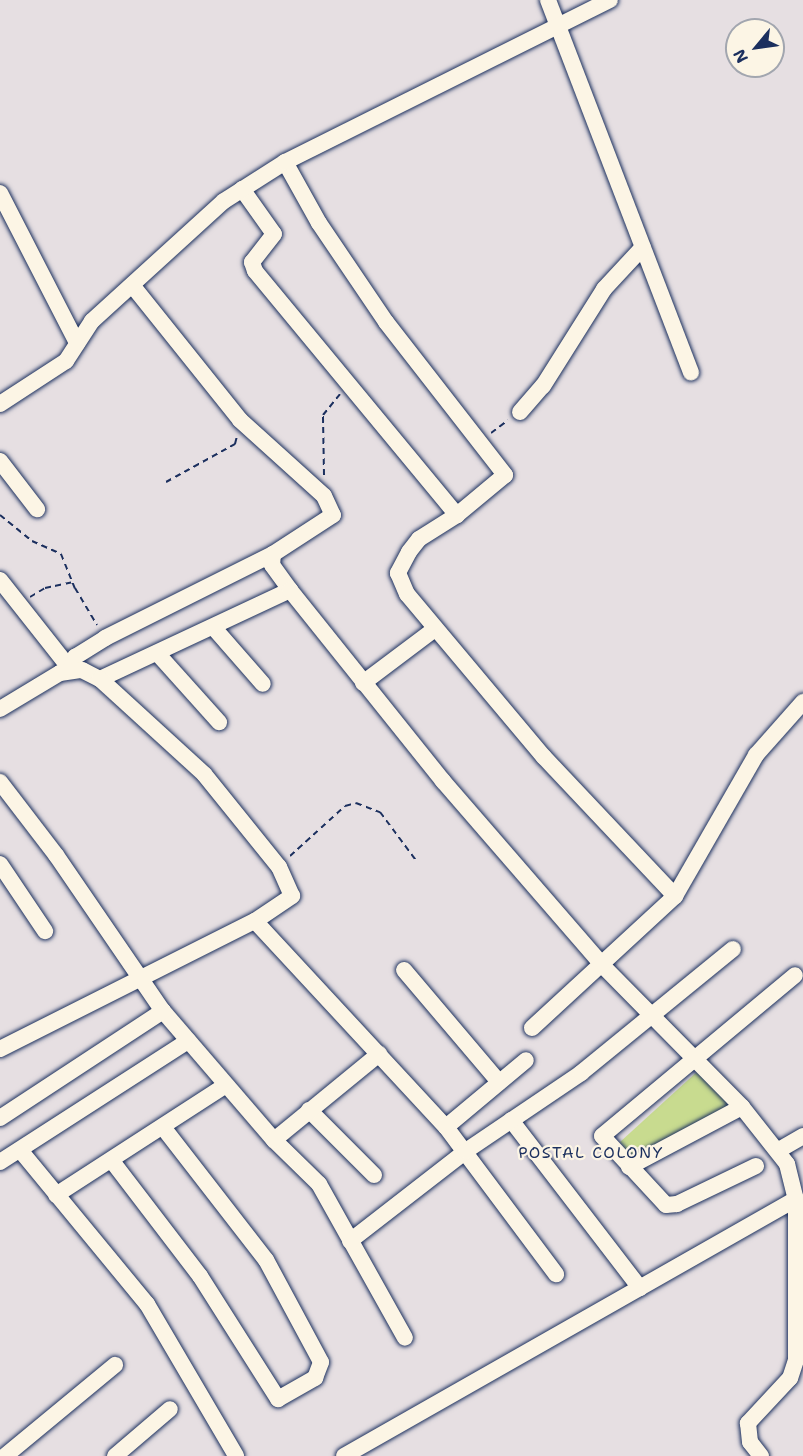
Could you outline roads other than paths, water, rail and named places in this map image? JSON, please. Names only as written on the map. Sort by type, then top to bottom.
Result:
[{"type":"street","points":[[548,0],[691,372]]},
{"type":"street","points":[[0,404],[66,361],[92,321],[224,201],[242,189],[285,162],[610,0]]},
{"type":"street","points":[[285,162],[319,223],[386,322],[505,475],[457,515],[419,539],[398,573],[407,594],[544,757],[675,896]]},
{"type":"street","points":[[242,189],[274,234],[252,262],[255,271],[457,515]]},
{"type":"street","points":[[0,194],[77,343]]},
{"type":"street","points":[[520,411],[543,386],[604,289],[643,247]]},
{"type":"street","points":[[71,670],[75,657],[105,638],[273,554],[333,515],[324,496],[240,420],[132,285]]},
{"type":"street","points":[[0,461],[37,509]]},
{"type":"street","points":[[273,554],[272,565],[363,683],[603,966],[742,1107],[779,1150],[793,1180],[796,1199],[796,1360],[790,1378],[748,1423],[750,1442],[761,1456]]},
{"type":"street","points":[[100,679],[214,628],[269,597],[290,590]]},
{"type":"street","points":[[6,593],[71,670]]},
{"type":"street","points":[[214,628],[263,684]]},
{"type":"street","points":[[363,683],[435,629]]},
{"type":"street","points":[[157,653],[219,722]]},
{"type":"street","points":[[0,709],[71,670],[82,670],[100,679],[204,774],[279,867],[292,896],[255,921],[138,976],[0,1049]]},
{"type":"street","points":[[532,1028],[603,966],[675,896],[756,755],[803,702]]},
{"type":"street","points":[[0,782],[56,855],[163,1011],[274,1140],[319,1185],[405,1338]]},
{"type":"street","points":[[0,864],[45,931]]},
{"type":"street","points":[[255,921],[446,1127],[556,1274]]},
{"type":"street","points":[[350,1240],[466,1151],[581,1073],[733,949]]},
{"type":"street","points":[[404,970],[499,1082]]},
{"type":"street","points":[[756,1166],[671,1206],[659,1201],[602,1136],[795,975]]},
{"type":"street","points":[[0,1118],[163,1011]]},
{"type":"street","points":[[0,1162],[188,1041]]},
{"type":"street","points":[[274,1140],[379,1054]]},
{"type":"street","points":[[446,1127],[526,1060]]},
{"type":"street","points":[[56,1195],[112,1161],[226,1085]]},
{"type":"street","points":[[629,1167],[742,1107]]},
{"type":"street","points":[[309,1110],[374,1175]]},
{"type":"street","points":[[511,1120],[640,1288]]},
{"type":"street","points":[[112,1161],[200,1276],[278,1399],[315,1378],[321,1362],[266,1260],[163,1127]]},
{"type":"street","points":[[779,1150],[803,1136]]},
{"type":"street","points":[[20,1150],[147,1304],[236,1456]]},
{"type":"street","points":[[345,1456],[796,1199]]},
{"type":"street","points":[[5,1456],[115,1365]]},
{"type":"street","points":[[115,1456],[170,1409]]},
{"type":"district","name":"POSTAL COLONY","points":[[591,1153]]}]
